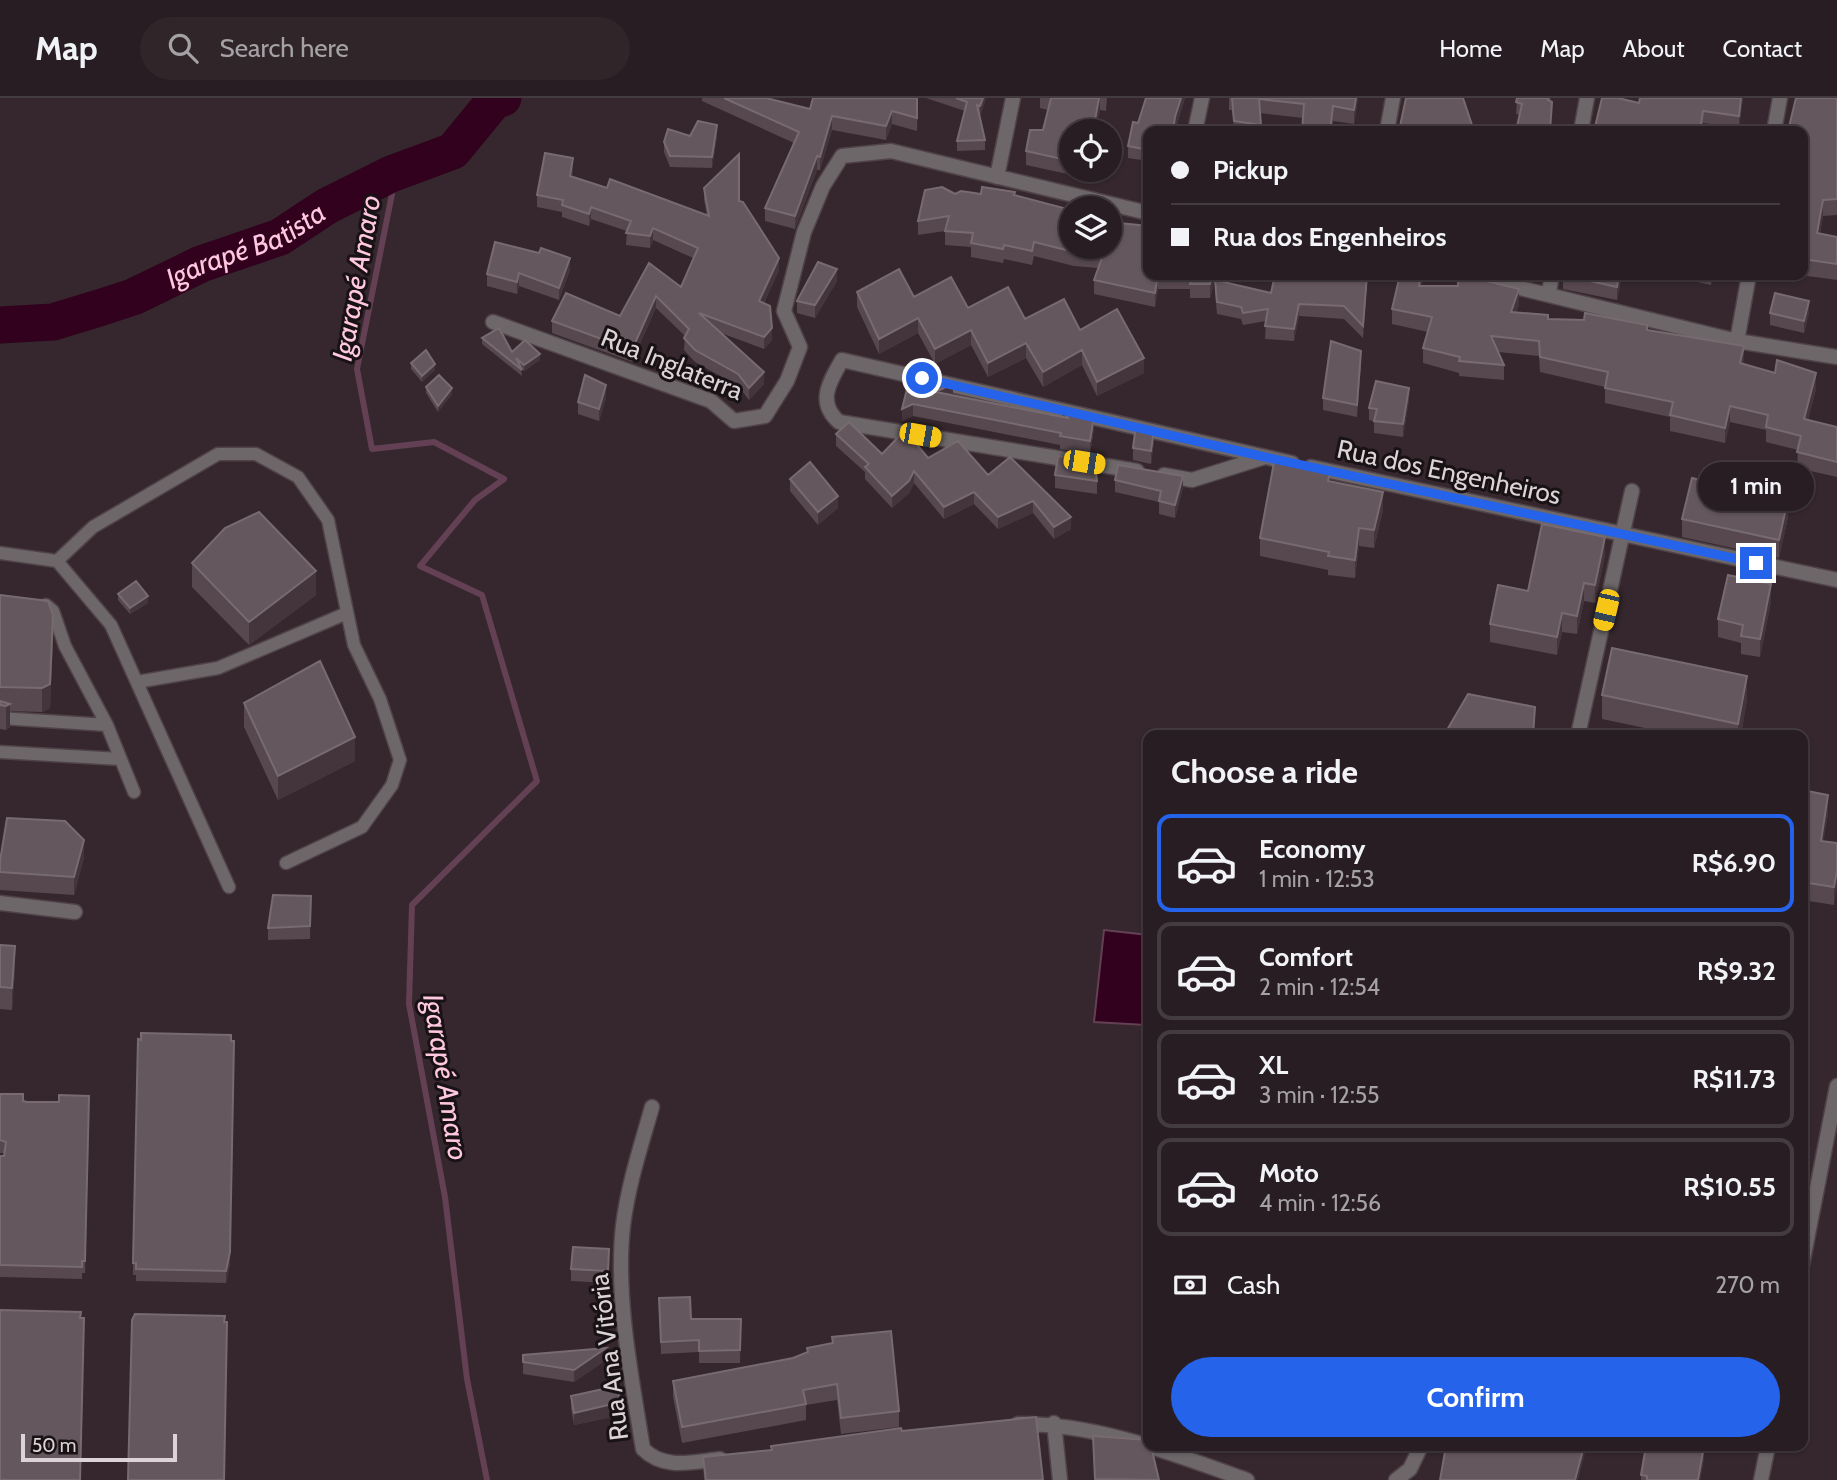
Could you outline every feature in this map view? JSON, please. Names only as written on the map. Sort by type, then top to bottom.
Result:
[{"type":"street","points":[[1013,98],[997,177],[1143,212]]},
{"type":"street","points":[[1196,126],[1202,98]]},
{"type":"street","points":[[1388,126],[1393,98]]},
{"type":"street","points":[[1582,126],[1587,98]]},
{"type":"street","points":[[1775,126],[1780,98]]},
{"type":"street","name":"Rua Inglaterra","points":[[493,322],[711,401],[734,421],[765,416],[787,381],[800,347],[785,311],[804,232],[823,186],[842,156],[891,151],[997,177]]},
{"type":"street","points":[[1491,280],[1549,292],[1737,341],[1837,357]]},
{"type":"street","points":[[1549,292],[1551,280]]},
{"type":"street","points":[[1737,341],[1748,280]]},
{"type":"street","name":"Rua dos Engenheiros","points":[[1265,457],[1192,480],[839,422],[831,415],[826,397],[828,384],[842,360],[1265,457],[1837,580]]},
{"type":"street","points":[[1579,730],[1632,491]]},
{"type":"street","points":[[0,903],[75,912]]},
{"type":"street","points":[[1808,1234],[1837,1086]]},
{"type":"street","name":"Rua Ana Vitória","points":[[652,1107],[634,1170],[623,1227],[622,1288],[643,1449],[653,1460],[675,1464],[740,1456]]},
{"type":"street","points":[[1001,1424],[1054,1423],[1143,1446]]},
{"type":"street","points":[[1054,1423],[1060,1480]]},
{"type":"street","points":[[1164,1451],[1247,1480]]},
{"type":"street","points":[[1396,1480],[1410,1469],[1418,1451]]},
{"type":"street","points":[[1761,1480],[1767,1451]]},
{"type":"lane","points":[[57,561],[93,527],[218,454],[256,454],[298,477],[328,520],[354,645],[380,699],[400,760],[392,785],[362,827],[286,863]]},
{"type":"lane","points":[[0,553],[57,561],[111,625],[229,887]]},
{"type":"lane","points":[[46,605],[53,611],[65,646],[107,725],[134,792]]},
{"type":"lane","points":[[137,682],[218,668],[347,613]]},
{"type":"lane","points":[[0,718],[107,725]]},
{"type":"lane","points":[[0,752],[120,759]]},
{"type":"shaded area","points":[[1104,930],[1143,934],[1143,1025],[1094,1022]]},
{"type":"building","points":[[724,98],[766,98],[810,109],[813,98],[917,98],[917,118],[892,111],[886,126],[832,116],[820,157],[817,156],[795,216],[765,208],[799,132]]},
{"type":"building","points":[[956,98],[983,98],[980,106],[977,105],[985,140],[957,141],[967,102]]},
{"type":"building","points":[[1051,98],[1099,98],[1095,119],[1059,119],[1059,158],[1026,151],[1030,130],[1043,130]]},
{"type":"building","points":[[1146,98],[1181,98],[1174,126],[1143,126],[1143,149],[1128,146],[1133,122],[1138,123]]},
{"type":"building","points":[[1232,98],[1356,98],[1354,110],[1333,106],[1331,126],[1302,126],[1304,104],[1259,99],[1261,125],[1234,121]]},
{"type":"building","points":[[1406,98],[1463,98],[1472,126],[1400,126]]},
{"type":"building","points":[[1517,98],[1548,98],[1552,102],[1550,126],[1517,126],[1522,104],[1516,102]]},
{"type":"building","points":[[1602,98],[1618,98],[1639,103],[1640,98],[1741,98],[1739,116],[1703,111],[1701,126],[1595,126]]},
{"type":"building","points":[[1796,98],[1837,98],[1837,199],[1823,200],[1817,233],[1837,237],[1837,264],[1808,260],[1808,126],[1789,126]]},
{"type":"building","points":[[698,121],[717,125],[712,157],[670,156],[664,142],[668,129],[690,136]]},
{"type":"building","points":[[545,153],[573,158],[570,176],[607,188],[610,179],[709,216],[704,188],[739,154],[739,201],[743,202],[779,258],[759,301],[770,306],[772,328],[764,337],[699,313],[764,372],[749,388],[738,374],[695,350],[684,338],[689,329],[656,296],[632,350],[552,321],[566,293],[620,316],[649,263],[681,287],[698,248],[653,228],[650,236],[626,233],[631,221],[591,207],[589,214],[562,205],[563,200],[537,195]]},
{"type":"building","points":[[942,187],[955,194],[961,191],[981,194],[982,187],[1015,192],[1014,195],[1059,207],[1059,248],[1034,242],[1032,251],[1004,245],[1003,249],[971,243],[973,233],[945,231],[949,216],[918,221],[925,190]]},
{"type":"building","points":[[1122,223],[1143,225],[1143,280],[1157,280],[1155,293],[1094,280],[1102,259],[1122,259]]},
{"type":"building","points":[[495,242],[539,253],[541,248],[570,258],[559,288],[519,273],[517,282],[487,274]]},
{"type":"building","points":[[818,262],[837,269],[815,305],[797,301]]},
{"type":"building","points":[[899,269],[914,297],[951,277],[968,308],[1008,287],[1025,319],[1064,299],[1080,330],[1117,309],[1144,358],[1097,382],[1082,350],[1043,372],[1026,343],[988,363],[971,330],[935,349],[918,318],[879,339],[857,292]]},
{"type":"building","points":[[1191,280],[1211,280],[1210,284],[1190,284]]},
{"type":"building","points":[[1215,280],[1271,293],[1274,280],[1367,280],[1363,326],[1344,306],[1299,304],[1294,329],[1265,326],[1268,309],[1243,313],[1241,307],[1217,302]]},
{"type":"building","points":[[1399,280],[1420,280],[1419,286],[1458,286],[1458,280],[1482,280],[1519,289],[1511,312],[1548,315],[1548,319],[1584,320],[1585,313],[1647,325],[1647,330],[1744,346],[1740,363],[1775,373],[1777,360],[1816,373],[1804,419],[1837,427],[1837,462],[1797,452],[1801,436],[1766,427],[1768,415],[1730,406],[1725,428],[1670,415],[1673,402],[1605,388],[1608,372],[1540,357],[1539,341],[1491,336],[1504,365],[1459,361],[1460,357],[1423,348],[1432,317],[1392,309]]},
{"type":"building","points":[[1586,280],[1618,280],[1617,287]]},
{"type":"building","points":[[1775,293],[1809,301],[1804,321],[1770,313]]},
{"type":"building","points":[[499,328],[512,352],[525,340],[540,354],[524,365],[516,358],[522,370],[482,338]]},
{"type":"building","points":[[1331,341],[1361,351],[1357,405],[1323,398]]},
{"type":"building","points":[[426,350],[435,364],[422,376],[411,363]]},
{"type":"building","points":[[911,373],[953,383],[936,392],[1068,418],[1062,408],[1094,416],[1090,441],[913,404],[902,409]]},
{"type":"building","points":[[439,375],[452,388],[438,406],[426,387]]},
{"type":"building","points":[[585,375],[606,385],[599,409],[578,402]]},
{"type":"building","points":[[1376,381],[1409,388],[1403,424],[1374,421],[1377,409],[1369,408]]},
{"type":"building","points":[[849,422],[882,454],[905,430],[928,458],[958,441],[988,475],[1010,457],[1071,517],[1054,527],[1033,501],[998,517],[974,492],[944,507],[914,471],[909,481],[892,496],[865,467],[869,464],[836,434]]},
{"type":"building","points":[[1136,425],[1154,429],[1151,451],[1133,448]]},
{"type":"building","points":[[1058,456],[1095,464],[1097,481],[1055,475]]},
{"type":"building","points":[[1275,457],[1330,470],[1328,481],[1383,492],[1374,530],[1359,528],[1355,560],[1328,556],[1329,552],[1260,538]]},
{"type":"building","points":[[810,462],[838,496],[818,512],[790,479]]},
{"type":"building","points":[[1118,465],[1183,476],[1175,505],[1159,501],[1161,491],[1115,480]]},
{"type":"building","points":[[1692,478],[1788,499],[1779,540],[1682,519]]},
{"type":"building","points":[[259,512],[316,571],[249,622],[192,563],[225,528]]},
{"type":"building","points":[[1542,524],[1605,537],[1595,585],[1584,583],[1577,616],[1562,613],[1557,637],[1490,624],[1498,585],[1528,591]]},
{"type":"building","points":[[1728,575],[1771,584],[1760,639],[1741,636],[1743,625],[1718,619]]},
{"type":"building","points":[[136,581],[148,596],[130,608],[118,594]]},
{"type":"building","points":[[0,595],[48,601],[53,615],[50,684],[42,688],[0,687]]},
{"type":"building","points":[[1612,648],[1747,676],[1738,724],[1602,695]]},
{"type":"building","points":[[320,661],[355,737],[278,776],[244,703]]},
{"type":"building","points":[[1468,694],[1535,707],[1533,730],[1447,730]]},
{"type":"building","points":[[1808,791],[1828,795],[1821,841],[1837,843],[1834,887],[1808,883]]},
{"type":"building","points":[[7,818],[65,821],[84,840],[74,877],[0,872]]},
{"type":"building","points":[[273,895],[311,896],[310,926],[268,928]]},
{"type":"building","points":[[0,945],[15,946],[12,988],[0,987]]},
{"type":"building","points":[[141,1033],[231,1035],[231,1041],[234,1041],[230,1252],[226,1271],[136,1269],[136,1263],[133,1263],[138,1039],[141,1040]]},
{"type":"building","points":[[0,1094],[23,1094],[23,1101],[27,1102],[59,1102],[59,1095],[89,1096],[85,1261],[82,1261],[82,1267],[0,1265],[0,1156],[4,1156],[6,1142],[0,1140]]},
{"type":"building","points":[[573,1247],[609,1249],[608,1271],[571,1269]]},
{"type":"building","points":[[690,1297],[691,1319],[741,1319],[740,1350],[699,1351],[699,1340],[661,1342],[659,1298]]},
{"type":"building","points":[[0,1310],[81,1312],[80,1318],[84,1318],[80,1480],[0,1480]]},
{"type":"building","points":[[135,1314],[225,1316],[224,1480],[128,1480],[132,1320]]},
{"type":"building","points":[[891,1331],[899,1411],[841,1418],[837,1384],[803,1390],[806,1404],[682,1427],[673,1381],[793,1358],[808,1352],[807,1348],[833,1343],[832,1337]]},
{"type":"building","points":[[606,1348],[574,1370],[523,1362],[523,1355]]},
{"type":"building","points":[[617,1386],[621,1402],[574,1413],[571,1396]]},
{"type":"building","points":[[1036,1417],[1043,1480],[706,1480],[703,1457],[772,1450],[771,1446],[901,1428],[902,1431]]},
{"type":"building","points":[[1093,1436],[1143,1440],[1143,1451],[1152,1451],[1159,1480],[1095,1479]]},
{"type":"building","points":[[1445,1451],[1583,1451],[1575,1480],[1440,1480]]},
{"type":"building","points":[[1645,1451],[1703,1451],[1698,1480],[1647,1480],[1647,1476],[1641,1475]]},
{"type":"waterway","name":"Igarapé Batista","points":[[0,325],[53,322],[99,308],[133,297],[201,264],[280,237],[327,206],[391,174],[453,151],[494,101],[503,98]]},
{"type":"waterway","name":"Igarapé Amaro","points":[[396,174],[357,369],[372,449],[434,442],[504,479],[475,500],[420,566],[482,595],[537,781],[412,905],[409,1004],[445,1197],[467,1379],[487,1480]]},
{"type":"route","points":[[922,378],[1265,457],[1756,563]]}]
